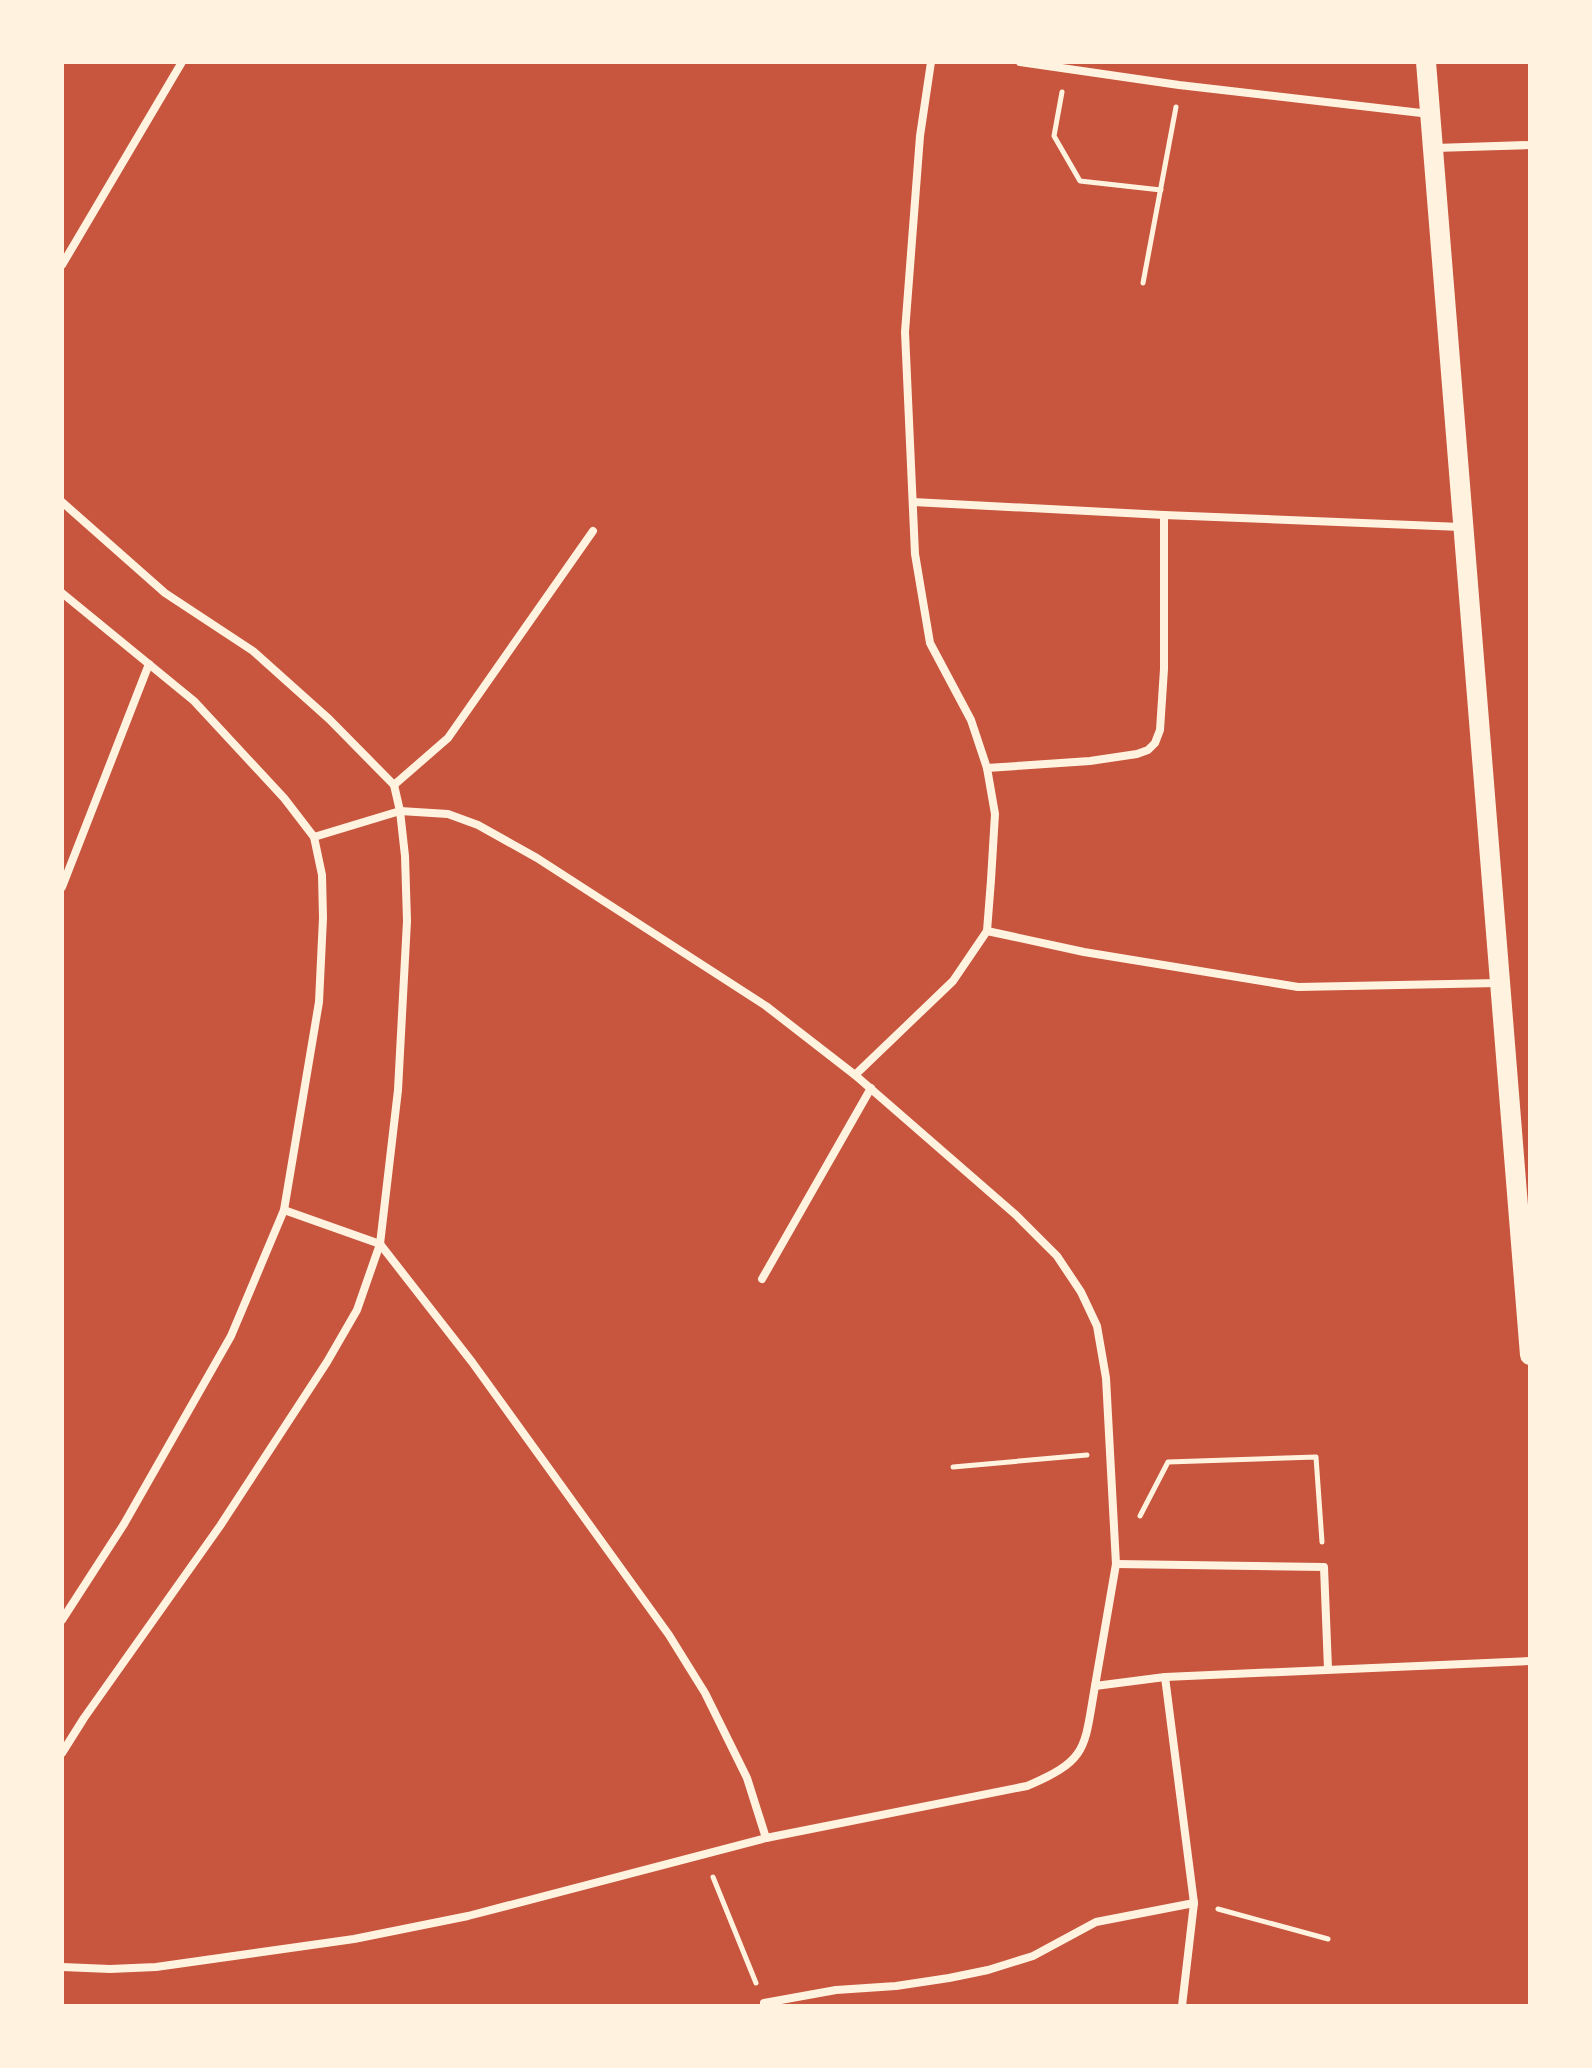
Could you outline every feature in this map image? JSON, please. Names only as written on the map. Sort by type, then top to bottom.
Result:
[{"type":"main road","points":[[1426,62],[1530,1355]]},
{"type":"street","points":[[62,265],[182,62]]},
{"type":"street","points":[[855,1075],[953,981],[987,931],[995,814],[987,768],[971,720],[930,643],[915,554],[905,332],[920,136],[931,62]]},
{"type":"street","points":[[1020,62],[1179,85],[1430,115]]},
{"type":"street","points":[[1433,148],[1530,145]]},
{"type":"street","points":[[62,502],[165,593],[253,651],[329,719],[394,785],[400,811],[407,921],[398,1090],[380,1244],[357,1310],[327,1362],[220,1526],[62,1753]]},
{"type":"street","points":[[913,502],[1463,527]]},
{"type":"street","points":[[987,768],[1090,761],[1137,754],[1155,743],[1160,730],[1164,669],[1164,515]]},
{"type":"street","points":[[394,785],[448,738],[593,531]]},
{"type":"street","points":[[62,593],[194,701],[284,798],[314,837],[322,875],[323,918],[319,1002],[284,1210],[231,1336],[124,1524],[62,1620]]},
{"type":"street","points":[[62,887],[149,664]]},
{"type":"street","points":[[62,1967],[156,1967],[354,1939],[468,1916],[766,1838],[1027,1786],[1055,1775],[1072,1764],[1081,1751],[1116,1564],[1112,1453],[1106,1378],[1097,1326],[1081,1292],[1057,1256],[1016,1215],[871,1088],[766,1006],[537,858],[478,825],[448,814],[400,811],[314,837]]},
{"type":"street","points":[[987,931],[1084,952],[1298,987],[1499,983]]},
{"type":"street","points":[[762,1279],[871,1088]]},
{"type":"street","points":[[284,1210],[380,1244],[472,1362],[669,1635],[705,1693],[747,1778],[766,1838]]},
{"type":"street","points":[[1116,1564],[1324,1567],[1328,1669]]},
{"type":"street","points":[[1095,1686],[1165,1677],[1530,1661]]},
{"type":"street","points":[[1165,1677],[1194,1903],[1182,2006]]},
{"type":"street","points":[[764,2003],[836,1990],[896,1986],[988,1970],[1033,1956],[1096,1922],[1194,1903]]},
{"type":"path","points":[[1067,68],[1054,136],[1080,181],[1161,190]]},
{"type":"path","points":[[1143,283],[1179,85]]},
{"type":"path","points":[[953,1467],[1112,1453]]},
{"type":"path","points":[[1116,1564],[1168,1462],[1316,1457],[1324,1567]]},
{"type":"path","points":[[704,1854],[764,2003]]},
{"type":"path","points":[[1194,1903],[1328,1939]]}]
